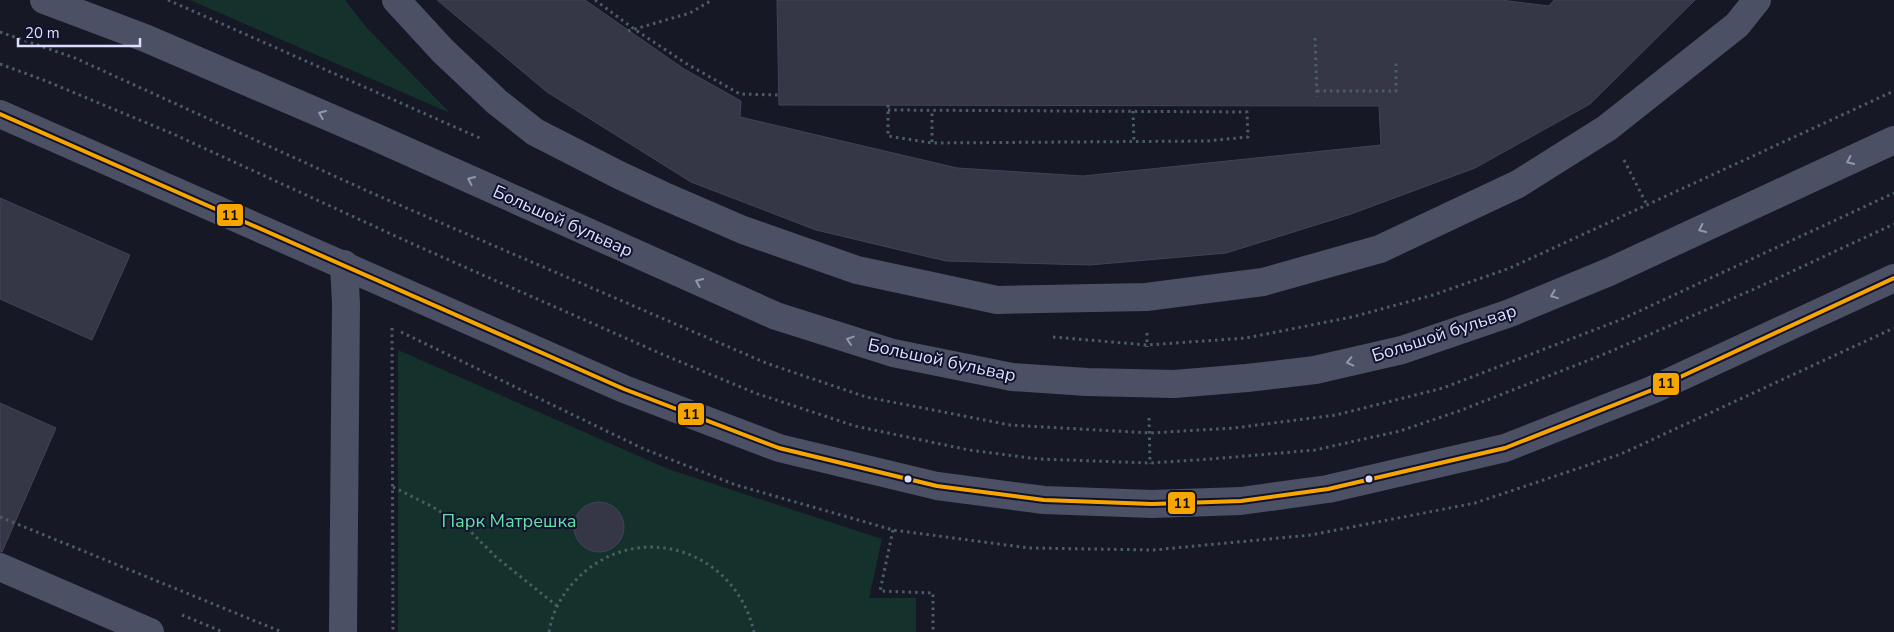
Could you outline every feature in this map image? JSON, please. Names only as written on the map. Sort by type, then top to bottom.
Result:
[{"type":"street","name":"Большой бульвар","points":[[44,0],[145,38],[373,136],[776,316],[893,353],[1012,377],[1087,382],[1174,384],[1305,371],[1402,350],[1510,313],[1609,272],[1894,140]]},
{"type":"street","points":[[396,0],[443,51],[497,102],[535,132],[662,195],[743,230],[857,270],[997,300],[1146,297],[1263,282],[1380,249],[1518,184],[1608,128],[1737,25],[1757,0]]},
{"type":"street","points":[[0,114],[624,389],[778,448],[937,486],[1044,500],[1152,504],[1241,501],[1328,489],[1505,448],[1652,390],[1894,278]]},
{"type":"street","points":[[343,632],[346,304],[344,264]]},
{"type":"street","points":[[0,567],[150,632]]},
{"type":"path","points":[[168,0],[485,140]]},
{"type":"path","points":[[595,0],[634,29],[687,64],[740,94],[779,95]]},
{"type":"path","points":[[628,31],[690,13],[712,0]]},
{"type":"path","points":[[1315,38],[1317,97]]},
{"type":"path","points":[[1317,91],[1396,91],[1396,63]]},
{"type":"path","points":[[684,69],[687,64]]},
{"type":"path","points":[[1050,337],[1147,345],[1246,338],[1352,317],[1432,296],[1510,268],[1894,91]]},
{"type":"path","points":[[888,105],[888,110],[888,136],[932,143],[1207,141],[1248,137],[1249,112],[888,110]]},
{"type":"path","points":[[932,110],[932,143]]},
{"type":"path","points":[[1133,111],[1134,142]]},
{"type":"path","points":[[1633,178],[1646,205]]},
{"type":"path","points":[[1146,297],[1153,550]]},
{"type":"path","points":[[346,304],[644,449],[736,485],[894,530],[1029,548],[1153,550],[1311,535],[1475,503],[1621,454],[1894,328]]},
{"type":"path","points":[[392,328],[393,632]]},
{"type":"path","points":[[393,487],[433,507],[468,530],[496,557],[557,606]]},
{"type":"path","points":[[0,517],[282,632]]},
{"type":"path","points":[[894,530],[880,592],[933,593],[933,632]]},
{"type":"path","points":[[549,632],[557,606],[568,589],[598,561],[617,552],[637,548],[658,547],[678,550],[698,557],[715,568],[730,582],[742,598],[751,618],[754,632]]},
{"type":"green space","points":[[190,0],[345,0],[367,28],[450,113]]},
{"type":"green space","name":"Парк Матрешка","points":[[398,350],[668,469],[882,539],[869,598],[916,598],[916,632],[398,632]]},
{"type":"building","points":[[437,0],[585,0],[684,69],[741,101],[740,117],[957,168],[1083,176],[1381,145],[1379,106],[779,105],[777,0],[1501,0],[1549,6],[1554,0],[1695,0],[1590,104],[1475,168],[1351,214],[1226,253],[1090,265],[946,261],[816,230],[691,182],[547,92]]},
{"type":"building","points":[[0,198],[130,255],[92,340],[0,299]]},
{"type":"building","points":[[0,403],[56,428],[2,552],[0,552]]},
{"type":"building","points":[[594,502],[604,502],[617,509],[624,522],[624,532],[617,545],[604,552],[594,552],[585,548],[578,541],[574,532],[574,522],[578,513],[585,506]]},
{"type":"transit line","name":"11","points":[[0,114],[624,389],[779,448],[937,486],[1044,500],[1152,504],[1241,501],[1328,489],[1505,448],[1652,390],[1894,278]]}]
